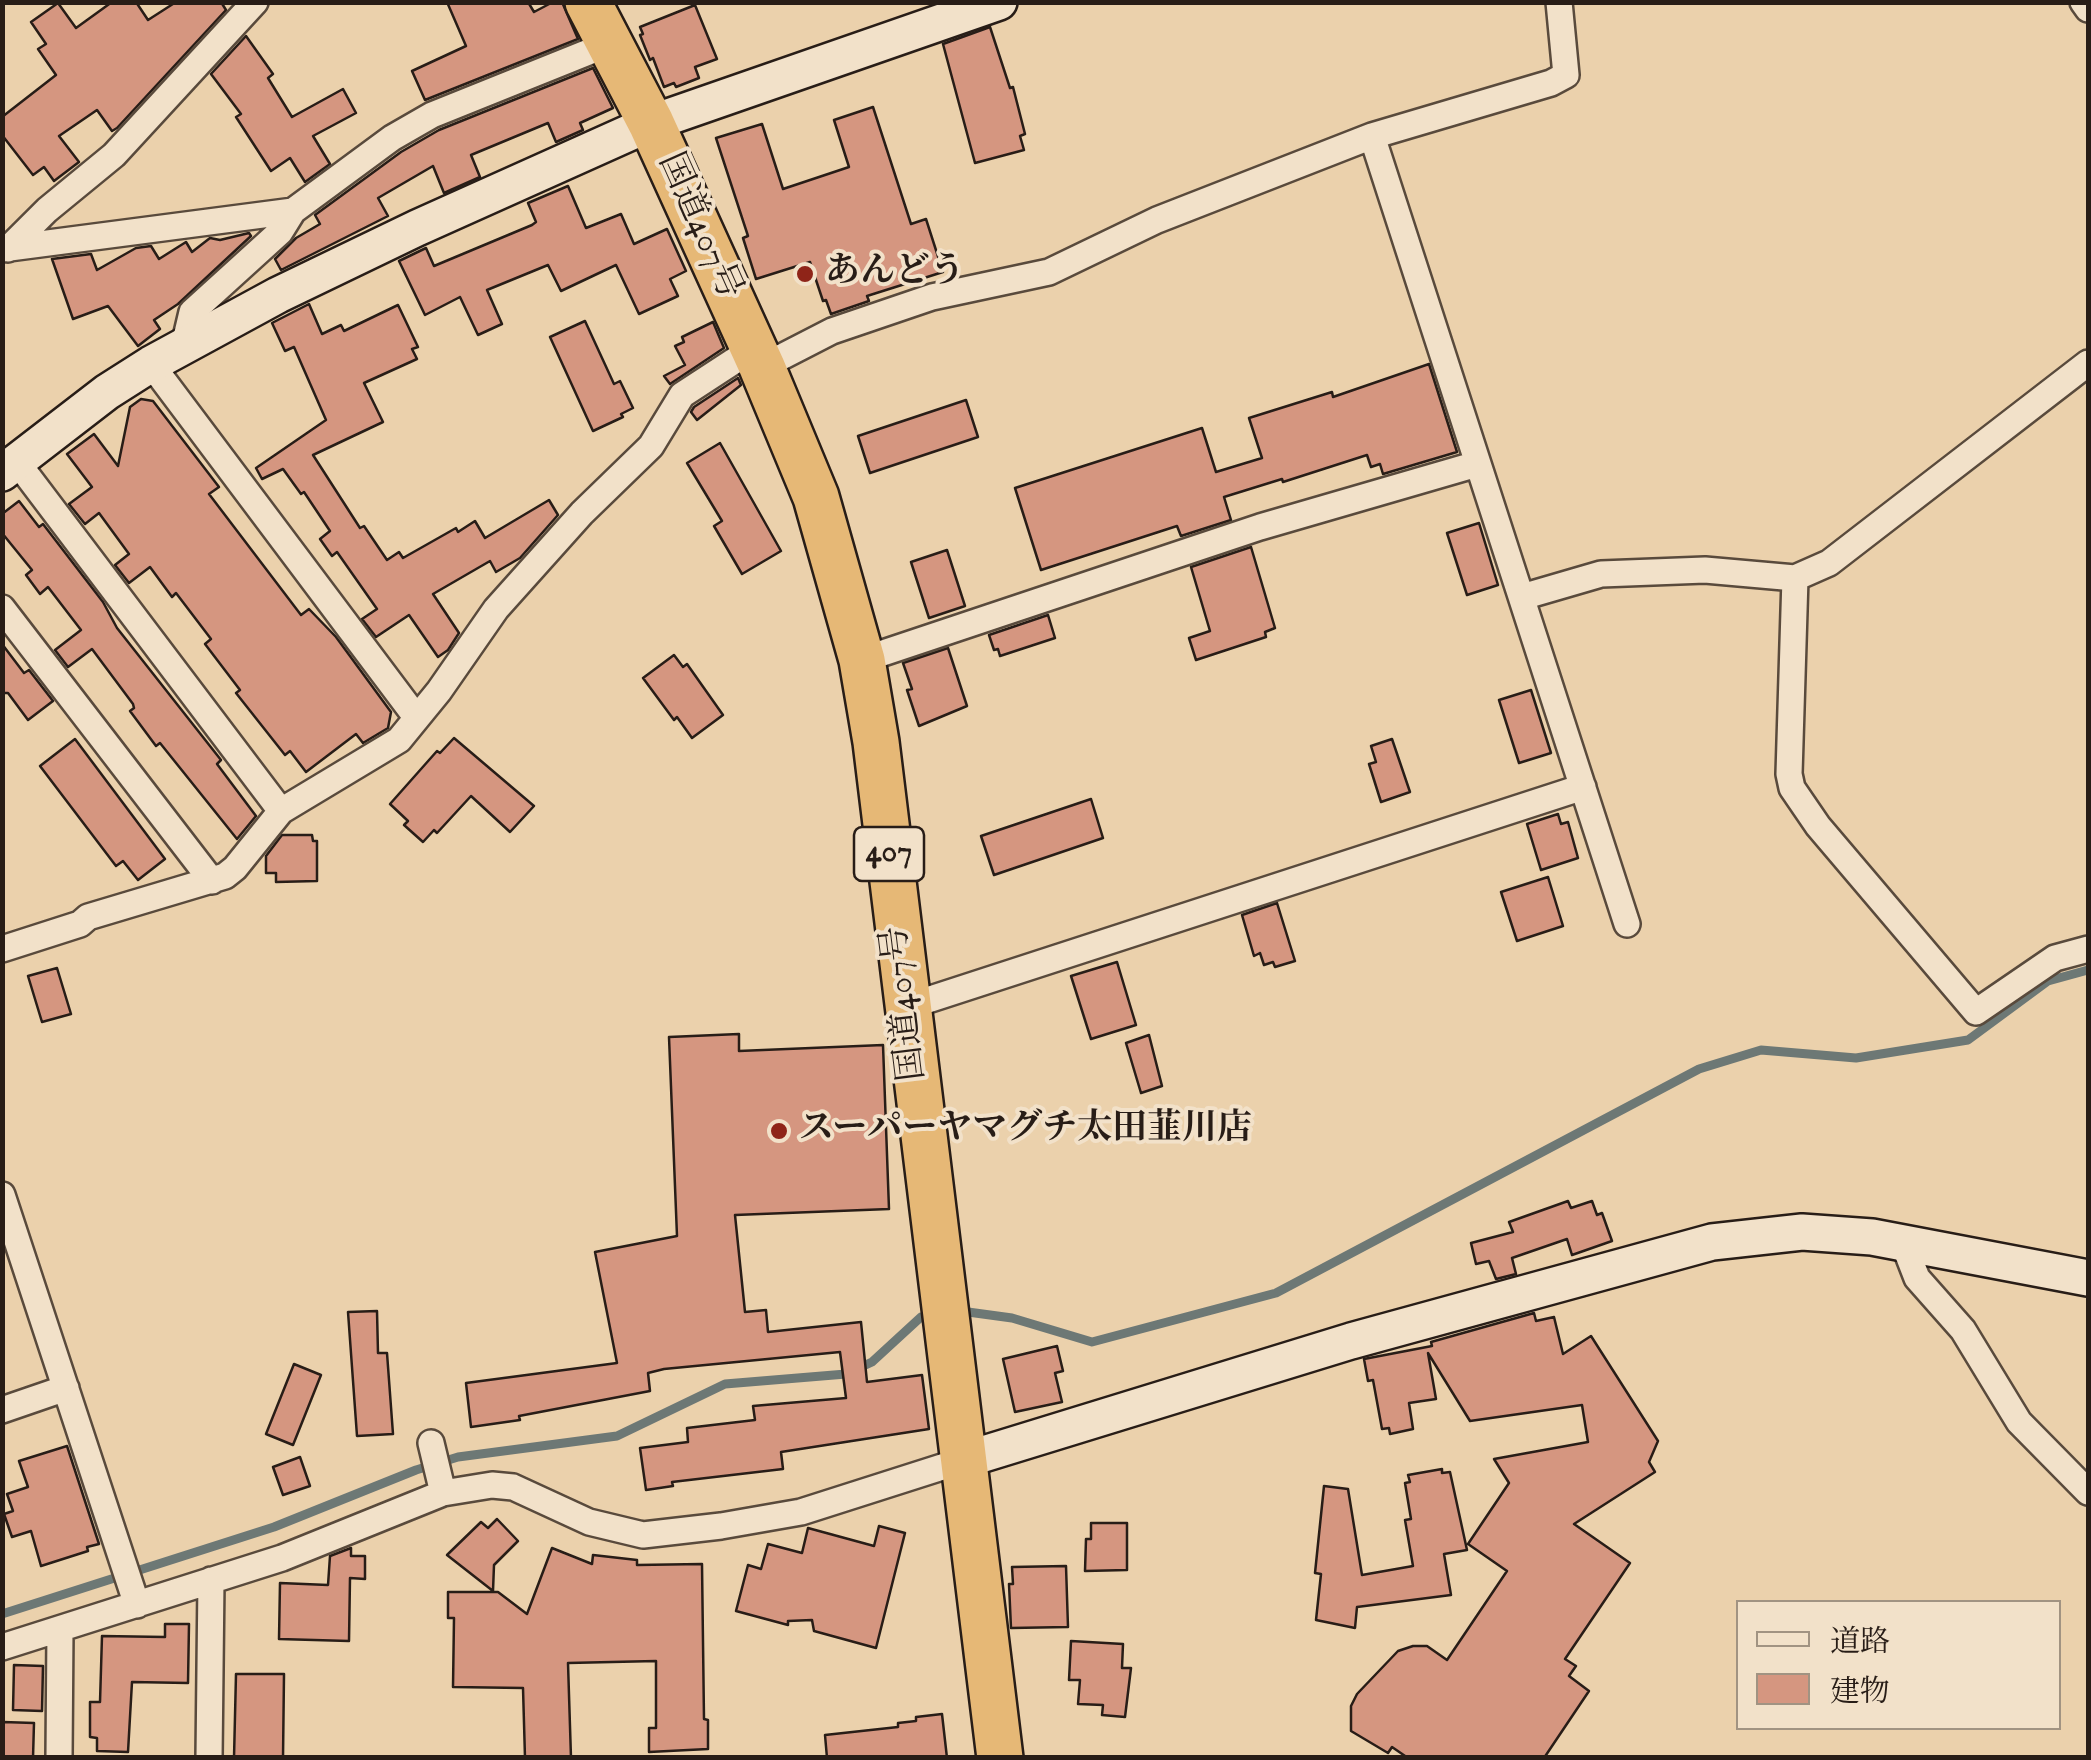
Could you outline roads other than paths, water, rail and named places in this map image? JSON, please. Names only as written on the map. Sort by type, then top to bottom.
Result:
[{"type":"highway","name":"国道407号","points":[[588,2],[651,123],[758,358],[816,497],[862,660],[876,742],[1000,1758]]},
{"type":"street","points":[[5,250],[114,155],[255,2]]},
{"type":"street","points":[[281,811],[10,467],[106,392],[295,286],[651,123],[999,2]]},
{"type":"street","points":[[2,948],[212,881],[235,868],[281,811],[399,740],[496,609],[582,513],[651,446],[682,395],[758,358],[899,308],[1049,272],[1157,220],[1372,136],[1551,84],[1566,75],[1559,2]]},
{"type":"street","points":[[2083,2],[2088,9]]},
{"type":"street","points":[[184,346],[192,312],[280,232],[294,210],[392,138],[432,115],[611,42]]},
{"type":"street","points":[[1372,136],[1627,924]]},
{"type":"street","points":[[5,250],[294,210]]},
{"type":"street","points":[[1522,597],[1601,574],[1652,570],[1795,578],[1829,563],[2088,363]]},
{"type":"street","points":[[151,364],[416,717]]},
{"type":"street","points":[[862,660],[1260,527],[1477,464]]},
{"type":"street","points":[[1795,578],[1789,774],[1792,788],[1818,826],[1976,1012],[2055,958],[2088,949]]},
{"type":"street","points":[[2,608],[212,881]]},
{"type":"street","points":[[906,1007],[1584,787]]},
{"type":"street","points":[[2,1195],[135,1599]]},
{"type":"street","points":[[2,1647],[135,1599],[282,1558],[442,1487],[513,1487],[589,1522],[643,1534],[801,1512],[1351,1341],[1712,1242],[1802,1232],[1872,1236],[2088,1278]]},
{"type":"street","points":[[1903,1242],[1917,1278],[1963,1330],[2019,1422],[2088,1492]]},
{"type":"street","points":[[2,1410],[66,1388]]},
{"type":"street","points":[[431,1443],[442,1487]]},
{"type":"street","points":[[210,1758],[211,1580]]},
{"type":"street","points":[[59,1758],[60,1629]]},
{"type":"waterway","points":[[968,1312],[1012,1318],[1092,1342],[1276,1293],[1699,1069],[1761,1050],[1856,1058],[1968,1040],[2048,981],[2088,970]]},
{"type":"waterway","points":[[2,1614],[274,1527],[458,1457],[617,1436],[725,1384],[846,1374],[872,1362],[921,1317]]},
{"type":"place","name":"あんどう","points":[[805,274]]},
{"type":"place","name":"スーパーヤマグチ太田韮川店","points":[[779,1131]]}]
